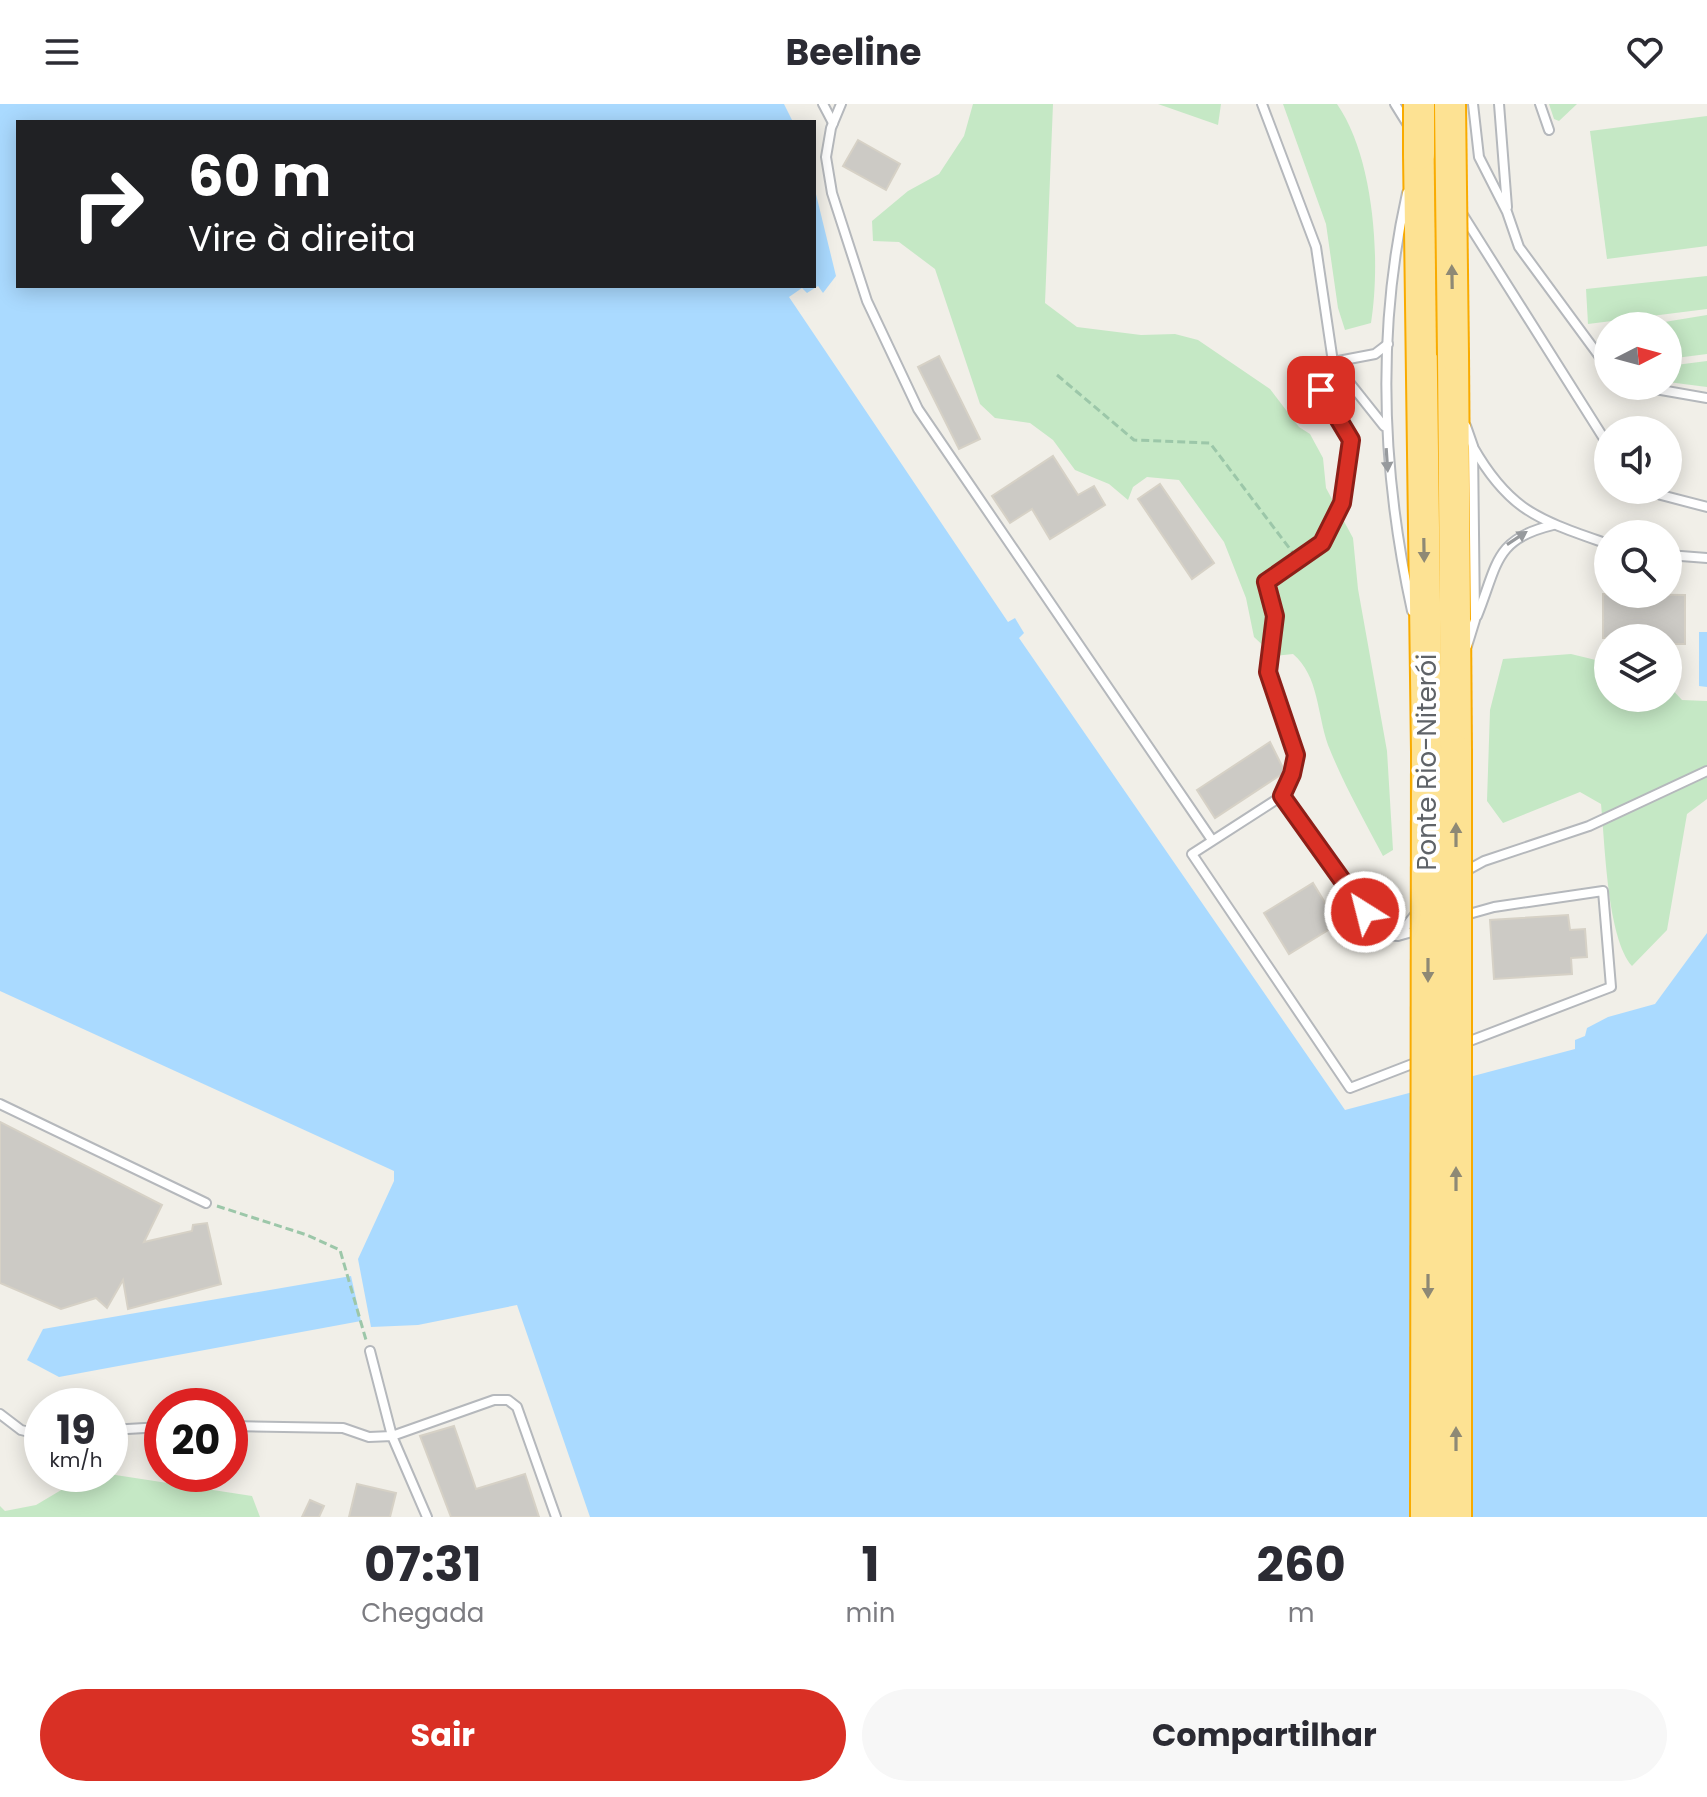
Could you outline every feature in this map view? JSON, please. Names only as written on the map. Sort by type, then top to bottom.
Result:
[{"type":"highway","name":"Ponte Rio-Niterói","points":[[1419,104],[1423,155],[1419,360],[1427,680],[1442,751],[1456,1517]]},
{"type":"highway","name":"Ponte Rio-Niterói","points":[[1426,1517],[1442,751],[1457,682],[1450,104]]},
{"type":"lane","points":[[823,104],[833,123]]},
{"type":"lane","points":[[841,104],[833,123],[826,157],[832,193],[867,301],[918,409],[1212,840]]},
{"type":"lane","points":[[1262,104],[1316,247],[1333,362],[1385,426]]},
{"type":"lane","points":[[1395,104],[1423,155],[1402,213],[1388,344],[1385,426],[1395,533],[1427,680]]},
{"type":"lane","points":[[1473,104],[1479,157],[1507,212],[1519,247],[1594,349]]},
{"type":"lane","points":[[1499,104],[1507,212]]},
{"type":"lane","points":[[1540,104],[1549,130]]},
{"type":"lane","points":[[1443,183],[1594,423]]},
{"type":"lane","points":[[1333,362],[1375,354],[1388,344]]},
{"type":"lane","points":[[1306,365],[1351,440],[1342,503],[1334,525],[1322,543],[1266,582],[1275,616],[1268,672],[1296,755],[1292,774],[1282,796],[1192,854],[1350,1088],[1437,1054]]},
{"type":"lane","points":[[1453,389],[1473,446],[1493,482],[1515,504],[1553,525],[1594,539]]},
{"type":"lane","points":[[1682,394],[1707,398]]},
{"type":"lane","points":[[1473,446],[1475,620]]},
{"type":"lane","points":[[1682,500],[1707,507]]},
{"type":"lane","points":[[1457,682],[1475,620],[1507,542],[1529,530],[1553,525]]},
{"type":"lane","points":[[1682,556],[1707,558]]},
{"type":"lane","points":[[1398,936],[1440,885],[1484,861],[1589,826],[1707,771]]},
{"type":"lane","points":[[1282,796],[1382,935],[1398,936],[1494,907],[1603,891],[1611,987],[1451,1049]]},
{"type":"lane","points":[[0,1104],[206,1203]]},
{"type":"lane","points":[[370,1351],[392,1436],[427,1517]]},
{"type":"lane","points":[[248,1426],[343,1428],[369,1437],[392,1436],[494,1400],[508,1400],[517,1407],[556,1517]]},
{"type":"lane","points":[[0,1414],[24,1431]]},
{"type":"path","points":[[1057,375],[1134,440],[1210,443],[1297,559]]},
{"type":"path","points":[[206,1203],[307,1235],[340,1250],[359,1327],[370,1351]]},
{"type":"green space","points":[[973,104],[1053,104],[1045,303],[1077,327],[1141,335],[1175,334],[1198,340],[1270,389],[1299,427],[1310,434],[1323,458],[1326,488],[1353,538],[1358,589],[1387,751],[1393,850],[1383,856],[1328,745],[1308,673],[1293,654],[1274,656],[1254,637],[1246,598],[1224,542],[1179,480],[1147,477],[1133,487],[1128,500],[1109,484],[1075,470],[1053,440],[1030,423],[995,418],[980,404],[935,269],[899,242],[873,241],[872,221],[908,191],[939,174],[964,136]]},
{"type":"green space","points":[[1158,104],[1221,104],[1218,125]]},
{"type":"green space","points":[[1283,104],[1337,104],[1349,126],[1367,180],[1372,210],[1375,270],[1371,323],[1345,330],[1338,308],[1326,224]]},
{"type":"green space","points":[[1549,104],[1577,104],[1559,121],[1554,119]]},
{"type":"green space","points":[[1707,116],[1707,246],[1607,259],[1590,131]]},
{"type":"green space","points":[[1707,276],[1707,309],[1682,312],[1594,312],[1594,323],[1588,324],[1586,289]]},
{"type":"green space","points":[[1707,315],[1707,354],[1682,357],[1682,319]]},
{"type":"green space","points":[[1707,361],[1707,387],[1682,384],[1682,364]]},
{"type":"green space","points":[[1571,654],[1594,660],[1594,712],[1682,712],[1682,700],[1707,701],[1707,799],[1687,814],[1667,930],[1632,966],[1624,953],[1612,913],[1601,804],[1580,792],[1503,823],[1487,801],[1490,710],[1503,659]]},
{"type":"green space","points":[[128,1477],[144,1479],[144,1492],[226,1492],[252,1496],[260,1517],[0,1517],[0,1506],[5,1511],[36,1505],[58,1492],[128,1492]]},
{"type":"water","points":[[0,104],[784,104],[792,120],[16,120],[16,288],[802,288],[789,297],[1008,622],[1015,618],[1024,633],[1019,638],[1345,1110],[1575,1049],[1575,1040],[1585,1036],[1587,1028],[1608,1017],[1655,1004],[1707,933],[1707,1517],[590,1517],[517,1305],[418,1325],[371,1327],[358,1259],[394,1181],[394,1171],[0,991]]},
{"type":"water","points":[[816,194],[836,276],[823,293],[818,286]]},
{"type":"water","points":[[1699,632],[1707,632],[1707,687],[1699,686]]},
{"type":"water","points":[[351,1276],[361,1321],[59,1377],[27,1360],[43,1329]]},
{"type":"building","points":[[858,140],[900,164],[886,190],[843,166]]},
{"type":"building","points":[[939,356],[980,439],[959,449],[918,367]]},
{"type":"building","points":[[1053,456],[1078,495],[1094,486],[1105,505],[1050,539],[1032,509],[1010,523],[992,496]]},
{"type":"building","points":[[1160,484],[1214,563],[1192,579],[1138,499]]},
{"type":"building","points":[[1682,595],[1685,595],[1685,644],[1682,644],[1682,624],[1603,624],[1603,608],[1682,608]]},
{"type":"building","points":[[1270,742],[1285,772],[1215,818],[1197,790]]},
{"type":"building","points":[[1313,883],[1338,924],[1289,954],[1264,913]]},
{"type":"building","points":[[1568,915],[1570,930],[1585,929],[1587,957],[1571,958],[1572,974],[1494,979],[1490,920]]},
{"type":"building","points":[[0,1122],[162,1205],[144,1242],[192,1231],[193,1225],[207,1223],[221,1284],[128,1309],[123,1280],[107,1308],[96,1298],[61,1309],[0,1283]]},
{"type":"building","points":[[454,1426],[476,1489],[525,1474],[539,1517],[451,1517],[420,1436]]},
{"type":"building","points":[[357,1484],[396,1493],[390,1517],[349,1517]]},
{"type":"building","points":[[310,1500],[324,1506],[319,1517],[302,1517]]},
{"type":"route","points":[[1321,390],[1351,440],[1342,503],[1334,525],[1322,543],[1266,582],[1275,616],[1268,672],[1296,755],[1282,796],[1365,912]]}]
